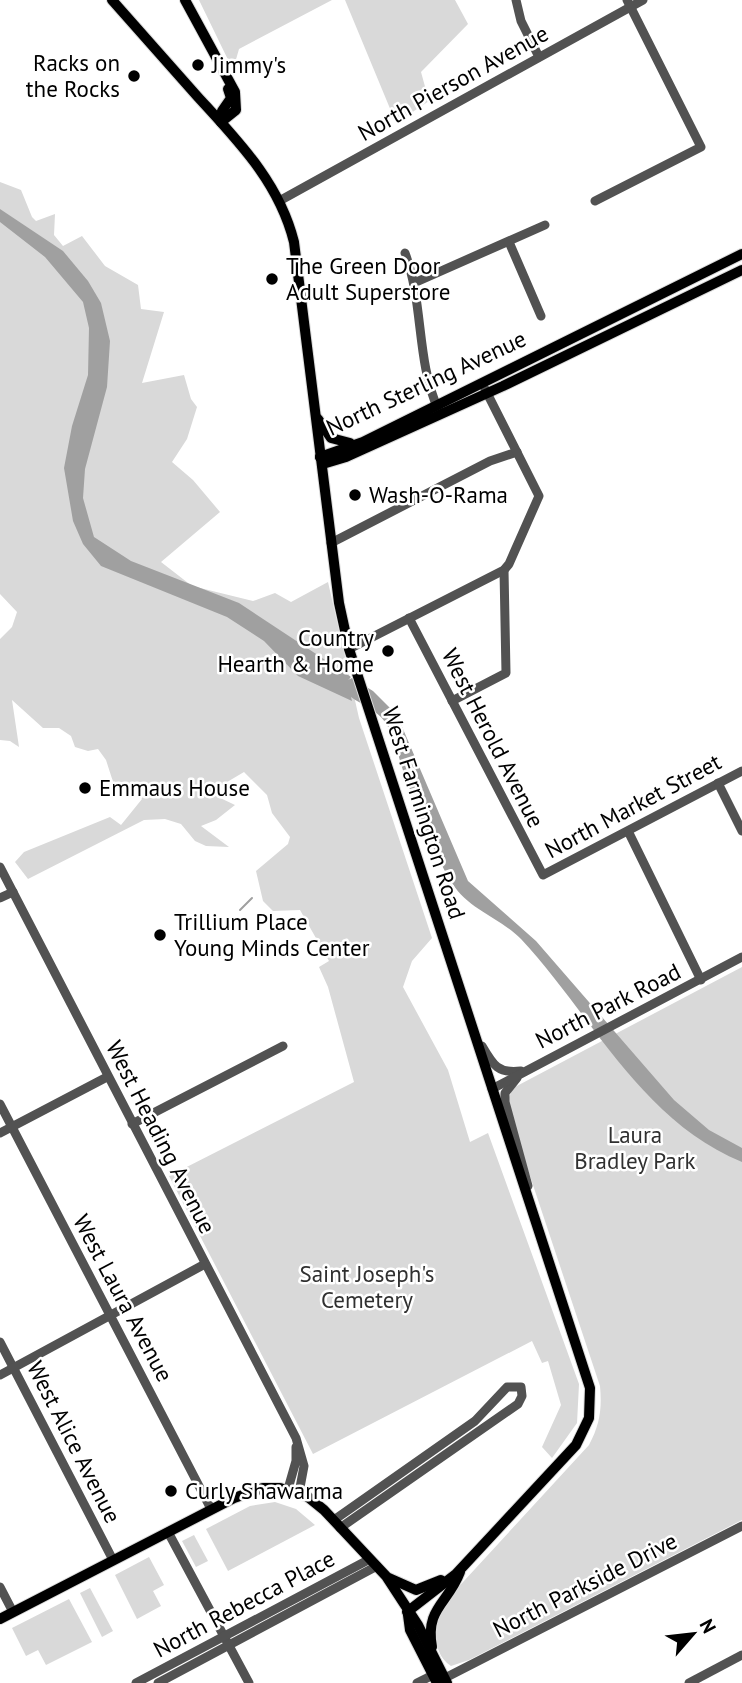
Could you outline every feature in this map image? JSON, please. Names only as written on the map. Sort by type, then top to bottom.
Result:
[{"type":"main road","name":"West Farmington Road","points":[[112,0],[266,176],[281,200],[294,242],[331,543],[349,649],[591,1395],[589,1416],[581,1436],[568,1455],[461,1569],[407,1612]]},
{"type":"main road","points":[[185,0],[223,73],[231,98],[222,111],[220,122]]},
{"type":"main road","name":"North Sterling Avenue","points":[[320,457],[327,463],[340,459],[438,409],[481,381],[742,254]]},
{"type":"main road","name":"North Sterling Avenue","points":[[320,457],[358,444],[438,409],[487,393],[742,270]]},
{"type":"main road","points":[[313,398],[321,426],[335,441],[352,442],[398,425]]},
{"type":"main road","points":[[0,1619],[211,1509],[253,1490],[294,1491],[308,1497],[386,1576],[407,1612],[418,1625],[434,1658]]},
{"type":"main road","points":[[386,1576],[416,1590],[425,1589],[461,1569]]},
{"type":"main road","points":[[439,1681],[430,1622],[434,1610],[455,1586],[461,1569]]},
{"type":"main road","points":[[407,1612],[410,1630],[439,1681]]},
{"type":"street","points":[[516,0],[521,21],[539,57]]},
{"type":"street","name":"North Pierson Avenue","points":[[281,200],[539,57],[628,3],[643,0]]},
{"type":"street","points":[[595,201],[701,147],[628,3]]},
{"type":"street","points":[[414,283],[545,225]]},
{"type":"street","points":[[509,242],[541,316]]},
{"type":"street","points":[[405,253],[414,283],[429,391],[438,409]]},
{"type":"street","points":[[452,701],[506,673],[503,570],[538,496],[481,381]]},
{"type":"street","points":[[331,543],[491,461],[517,452]]},
{"type":"street","points":[[349,649],[503,570]]},
{"type":"street","name":"West Herold Avenue","points":[[410,618],[543,876]]},
{"type":"street","name":"North Market Street","points":[[543,876],[629,833],[742,771]]},
{"type":"street","points":[[718,783],[742,831]]},
{"type":"street","points":[[629,833],[701,980]]},
{"type":"street","name":"West Heading Avenue","points":[[0,867],[289,1426],[303,1462],[294,1491]]},
{"type":"street","points":[[0,898],[13,891]]},
{"type":"street","name":"North Park Road","points":[[492,1089],[742,957]]},
{"type":"street","points":[[471,1025],[493,1066],[503,1072],[527,1070]]},
{"type":"street","points":[[132,1124],[284,1045]]},
{"type":"street","points":[[527,1070],[512,1082],[505,1093],[505,1102],[525,1168],[533,1214]]},
{"type":"street","points":[[0,1133],[107,1077]]},
{"type":"street","name":"West Laura Avenue","points":[[0,1104],[211,1509]]},
{"type":"street","points":[[0,1375],[205,1264]]},
{"type":"street","name":"West Alice Avenue","points":[[0,1342],[113,1560]]},
{"type":"street","points":[[507,1387],[521,1387],[522,1396],[518,1404],[337,1524],[475,1421],[507,1387]]},
{"type":"street","name":"North Parkside Drive","points":[[417,1683],[439,1681],[742,1527]]},
{"type":"street","points":[[168,1532],[250,1683]]},
{"type":"street","name":"North Rebecca Place","points":[[158,1683],[227,1642],[374,1563]]},
{"type":"street","points":[[0,1587],[13,1612]]},
{"type":"street","name":"North Rebecca Place","points":[[136,1683],[227,1642]]},
{"type":"street","points":[[689,1683],[742,1655]]},
{"type":"green space","points":[[199,0],[332,0],[239,49],[233,70]]},
{"type":"green space","points":[[345,0],[455,0],[468,24],[421,72],[429,101],[396,123]]},
{"type":"green space","name":"Saint Joseph's Cemetery","points":[[0,182],[21,190],[36,221],[55,214],[54,235],[63,246],[82,236],[105,266],[138,285],[141,309],[164,312],[142,383],[184,375],[191,399],[197,407],[187,439],[172,462],[193,480],[220,512],[161,562],[192,586],[253,601],[275,593],[291,602],[328,582],[359,718],[432,938],[412,961],[403,987],[448,1070],[470,1142],[488,1133],[579,1384],[577,1423],[552,1458],[542,1447],[561,1405],[548,1361],[542,1363],[532,1341],[313,1454],[169,1176],[354,1082],[328,987],[319,967],[329,961],[300,910],[273,911],[263,901],[256,871],[288,844],[290,837],[272,813],[267,795],[244,772],[217,788],[214,795],[235,805],[216,820],[201,826],[229,847],[206,846],[195,841],[181,824],[165,819],[144,820],[28,879],[15,862],[24,852],[110,817],[121,825],[142,799],[130,784],[115,788],[106,760],[98,749],[88,751],[75,747],[71,736],[59,728],[43,728],[12,700],[19,747],[10,741],[0,740],[0,639],[12,627],[17,612],[0,594]]},
{"type":"green space","name":"Laura Bradley Park","points":[[742,967],[742,1520],[469,1660],[451,1666],[437,1647],[435,1630],[440,1607],[589,1445],[596,1430],[600,1409],[600,1386],[506,1104],[513,1088]]},
{"type":"green space","points":[[275,1502],[296,1509],[315,1525],[228,1571],[206,1529],[250,1506]]},
{"type":"green space","points":[[194,1535],[208,1561],[196,1567],[182,1541]]},
{"type":"green space","points":[[149,1557],[164,1585],[153,1591],[161,1606],[137,1619],[115,1575]]},
{"type":"green space","points":[[90,1588],[113,1631],[102,1637],[80,1593]]},
{"type":"green space","points":[[69,1599],[92,1642],[46,1665],[38,1650],[26,1656],[12,1628]]},
{"type":"shaded area","points":[[0,209],[63,251],[88,281],[101,303],[110,341],[107,387],[85,469],[83,498],[94,537],[131,561],[239,603],[351,677],[348,680],[352,678],[373,691],[397,715],[468,881],[536,941],[674,1100],[709,1130],[742,1148],[742,1162],[706,1143],[674,1120],[620,1063],[521,939],[459,892],[432,845],[392,735],[378,714],[351,697],[352,701],[298,676],[264,641],[227,617],[101,566],[83,544],[73,521],[64,468],[72,426],[88,375],[89,328],[83,302],[45,257],[0,222]]},
{"type":"waterway","points":[[240,910],[252,898]]},
{"type":"place","name":"Jimmy's","points":[[198,65]]},
{"type":"place","name":"Racks on the Rocks","points":[[134,76]]},
{"type":"place","name":"The Green Door Adult Superstore","points":[[272,279]]},
{"type":"place","name":"Wash-O-Rama","points":[[355,495]]},
{"type":"place","name":"Country Hearth & Home","points":[[388,651]]},
{"type":"place","name":"Emmaus House","points":[[85,788]]},
{"type":"place","name":"Trillium Place Young Minds Center","points":[[160,935]]},
{"type":"place","name":"Curly Shawarma","points":[[171,1491]]}]
